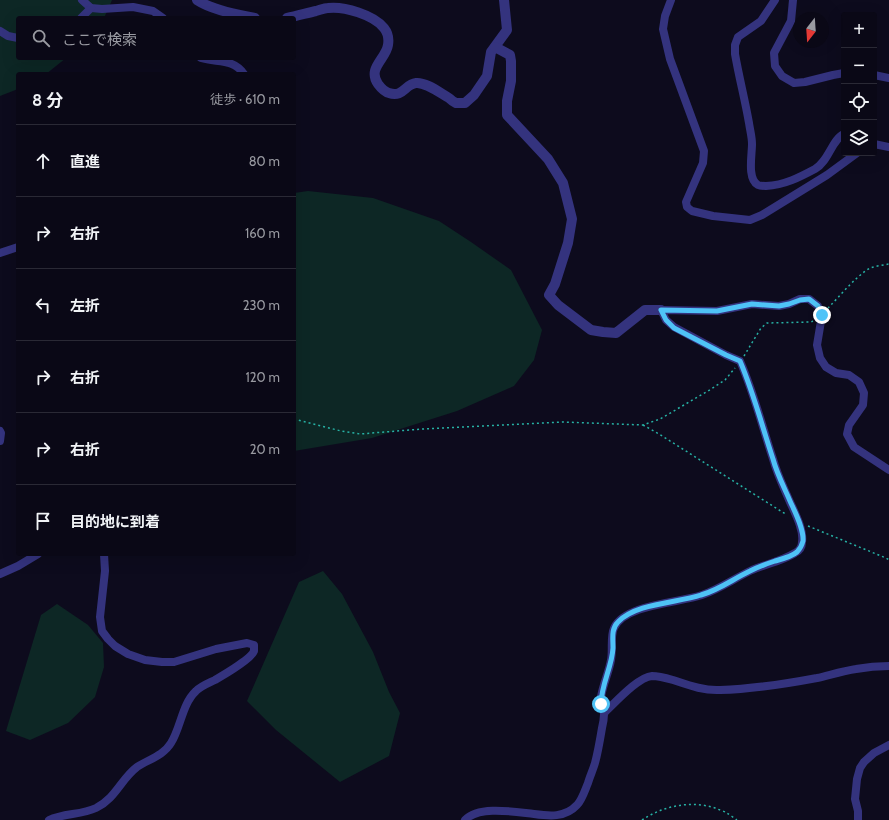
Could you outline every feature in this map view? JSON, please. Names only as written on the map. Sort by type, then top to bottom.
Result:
[{"type":"street","points":[[82,0],[91,8],[102,9],[133,7],[153,12],[160,16]]},
{"type":"street","points":[[197,0],[213,8],[245,16]]},
{"type":"street","points":[[295,16],[328,8],[341,8],[362,14],[376,21],[384,28],[388,37],[386,52],[376,66],[375,75],[378,85],[388,93],[399,94],[415,83],[424,84],[455,102],[466,103],[488,76],[491,52],[507,30],[504,0]]},
{"type":"street","points":[[671,0],[665,16],[663,30],[670,59],[704,151],[703,164],[686,202],[687,207],[692,211],[713,216],[750,220],[762,215],[827,175],[853,156]]},
{"type":"street","points":[[776,0],[761,22],[738,37],[735,45],[734,54],[748,115],[752,143],[752,178],[759,186],[771,186],[787,183],[817,168],[826,160],[835,143],[841,136]]},
{"type":"street","points":[[793,0],[790,21],[774,53],[776,66],[782,76],[794,83],[805,82],[841,73]]},
{"type":"street","points":[[83,16],[91,8]]},
{"type":"street","points":[[0,32],[16,38]]},
{"type":"street","points":[[495,47],[510,55],[511,81],[507,101],[507,115],[548,159],[563,183],[572,219],[568,243],[555,284],[549,295],[558,305],[591,330],[616,333],[645,310],[717,311],[752,304],[779,306],[809,299],[818,306],[822,315],[817,345],[820,358],[826,367],[836,373],[849,375],[859,382],[864,393],[863,405],[849,425],[847,434],[854,447],[889,470]]},
{"type":"street","points":[[212,60],[234,64],[242,72]]},
{"type":"street","points":[[877,76],[889,78]]},
{"type":"street","points":[[877,145],[889,147]]},
{"type":"street","points":[[0,253],[16,248]]},
{"type":"street","points":[[465,820],[476,813],[486,811],[504,811],[548,816],[560,815],[577,805],[584,792],[595,762],[604,713],[601,704],[601,697],[613,648],[612,634],[618,622],[625,616],[639,609],[694,597],[716,590],[763,565],[788,557],[797,552],[801,547],[803,535],[799,522],[773,460],[749,381],[740,361],[674,328],[666,320],[661,310]]},
{"type":"street","points":[[0,431],[0,441]]},
{"type":"street","points":[[0,574],[35,556]]},
{"type":"street","points":[[49,820],[59,816],[86,811],[97,807],[110,798],[137,767],[164,752],[176,733],[185,707],[193,694],[198,689],[231,671],[254,652],[254,645],[248,643],[216,649],[174,662],[162,662],[145,660],[128,654],[115,646],[102,631],[100,617],[105,571],[104,556]]},
{"type":"street","points":[[604,713],[634,685],[645,678],[652,676],[662,677],[702,689],[718,690],[741,689],[779,684],[870,666],[889,666]]},
{"type":"street","points":[[858,820],[858,811],[855,799],[857,779],[860,768],[874,753],[889,745]]},
{"type":"path","points":[[296,420],[341,431],[360,434],[422,429],[562,422],[642,425],[660,418],[708,391],[724,380],[740,361]]},
{"type":"path","points":[[642,425],[659,434],[799,522],[889,560]]},
{"type":"path","points":[[642,820],[660,810],[690,804],[705,805],[726,812],[737,820]]},
{"type":"green space","points":[[0,0],[112,0],[105,16],[16,16],[16,60],[64,60],[48,72],[16,72],[16,90],[0,96]]},
{"type":"green space","points":[[308,191],[373,198],[439,221],[511,270],[542,330],[534,360],[514,386],[457,411],[372,438],[296,451],[296,193]]},
{"type":"green space","points":[[323,571],[342,594],[373,652],[389,692],[400,713],[389,756],[340,782],[276,730],[247,701],[299,582]]},
{"type":"green space","points":[[57,604],[88,625],[103,643],[104,667],[95,697],[68,723],[30,740],[6,731],[41,615]]},
{"type":"route","points":[[601,704],[601,697],[613,648],[612,634],[618,622],[625,616],[639,609],[687,599],[716,590],[750,571],[788,557],[797,552],[803,541],[803,535],[799,522],[773,460],[749,381],[740,361],[674,328],[666,320],[661,310],[717,311],[752,304],[779,306],[809,299],[818,306],[822,315]]}]
